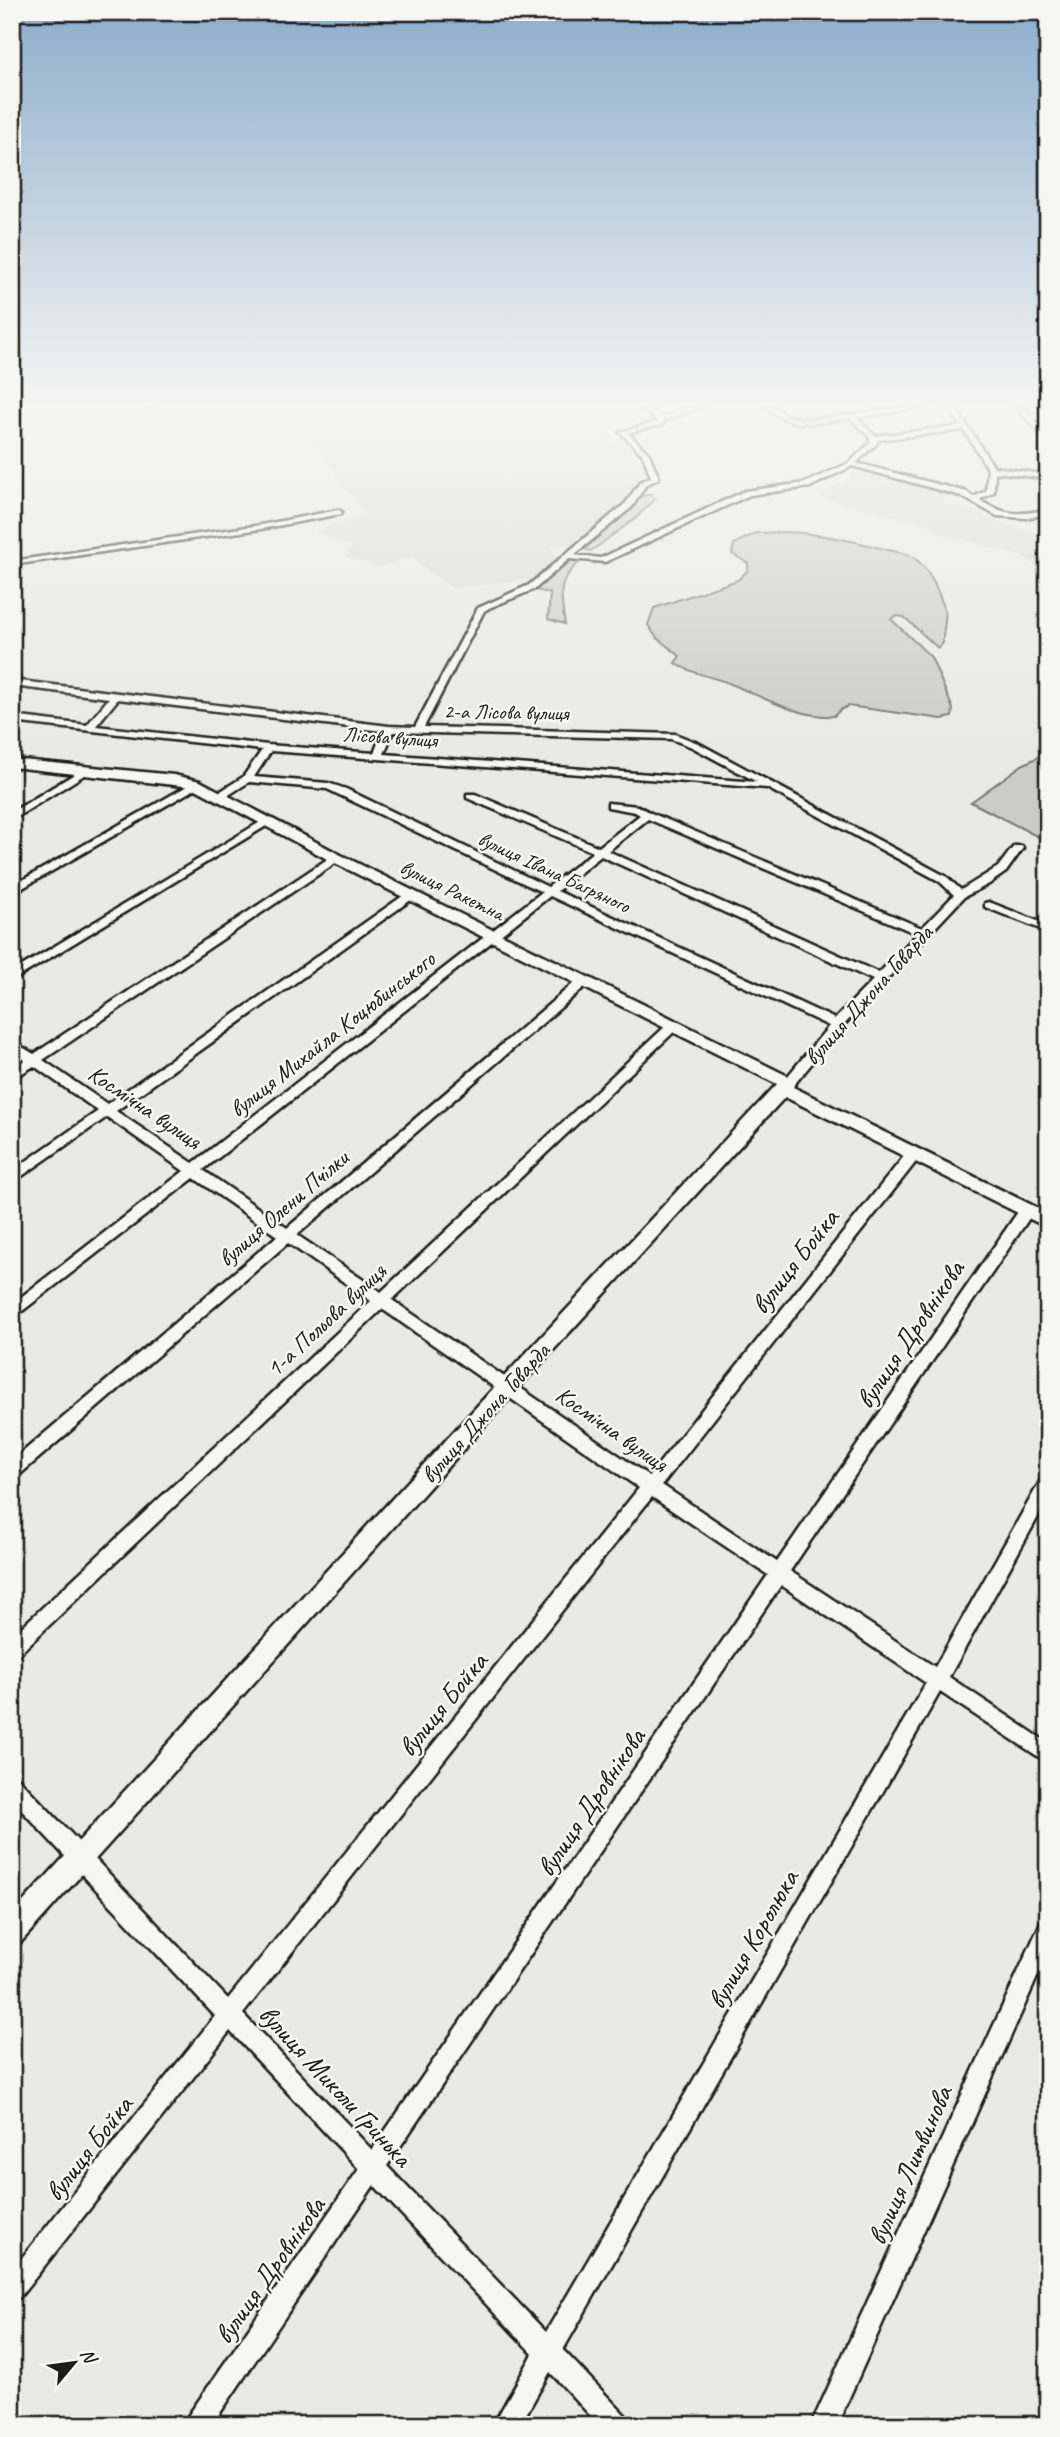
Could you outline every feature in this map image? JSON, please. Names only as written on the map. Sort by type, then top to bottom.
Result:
[{"type":"street","points":[[12,563],[293,521]]},
{"type":"street","points":[[418,730],[481,610],[492,603],[526,591],[610,521]]},
{"type":"street","points":[[568,558],[602,560],[688,521]]},
{"type":"street","name":"2-а Лісова вулиця","points":[[12,683],[389,729],[667,735],[695,745],[943,879],[960,895]]},
{"type":"street","points":[[89,728],[115,696]]},
{"type":"street","name":"Лісова вулиця","points":[[12,719],[268,748],[658,776],[748,787],[765,785]]},
{"type":"street","points":[[379,756],[389,729]]},
{"type":"street","points":[[220,796],[247,779],[268,748]]},
{"type":"street","name":"вулиця Ракетна","points":[[12,763],[195,784],[336,858],[673,1026],[914,1154],[1048,1221]]},
{"type":"street","points":[[12,817],[86,770]]},
{"type":"street","name":"вулиця Івана Багряного","points":[[247,779],[334,788],[837,1025]]},
{"type":"street","points":[[12,891],[195,784]]},
{"type":"street","points":[[471,796],[882,979]]},
{"type":"street","points":[[612,805],[638,808],[647,816],[924,933]]},
{"type":"street","name":"вулиця Михайла Коцюбинського","points":[[12,1313],[647,816]]},
{"type":"street","points":[[12,977],[267,821]]},
{"type":"street","name":"вулиця Джона Говарда","points":[[12,1933],[508,1387],[786,1086],[837,1025],[960,895],[971,891],[1015,858],[1018,848]]},
{"type":"street","points":[[12,1075],[336,858]]},
{"type":"street","points":[[12,1178],[411,895]]},
{"type":"street","points":[[989,905],[1048,929]]},
{"type":"street","name":"вулиця Олени Пчілки","points":[[12,1471],[584,981]]},
{"type":"street","name":"1-а Польова вулиця","points":[[12,1649],[673,1026]]},
{"type":"street","name":"Космічна вулиця","points":[[12,1045],[652,1488],[1048,1754]]},
{"type":"street","name":"вулиця Бойка","points":[[12,2289],[228,2014],[652,1488],[914,1154]]},
{"type":"street","name":"вулиця Дровнікова","points":[[197,2425],[1027,1210]]},
{"type":"street","name":"вулиця Королюка","points":[[506,2425],[938,1679],[1048,1483]]},
{"type":"street","name":"вулиця Миколи Гринька","points":[[12,1786],[617,2425]]},
{"type":"street","name":"вулиця Литвинова","points":[[824,2425],[1048,1929]]},
{"type":"shaded area","points":[[346,521],[606,521],[583,541],[551,547],[559,559],[539,578],[452,588],[420,565],[413,556],[379,567],[345,557],[352,547],[314,531]]},
{"type":"shaded area","points":[[614,521],[632,521],[591,551],[584,549]]},
{"type":"shaded area","points":[[911,521],[995,521],[1048,536],[1048,573],[1023,557],[936,532],[939,528]]},
{"type":"shaded area","points":[[787,532],[836,538],[901,553],[911,556],[923,566],[945,611],[943,643],[938,648],[904,617],[895,616],[891,619],[931,657],[953,709],[952,717],[942,719],[848,706],[834,716],[807,714],[675,663],[680,656],[657,638],[648,625],[654,608],[738,580],[748,570],[748,563],[732,554],[734,544],[756,533]]},
{"type":"shaded area","points":[[571,561],[581,561],[563,582],[561,597],[565,624],[548,619],[550,593],[535,590]]},
{"type":"shaded area","points":[[1048,752],[1048,842],[971,802],[1022,765]]}]
